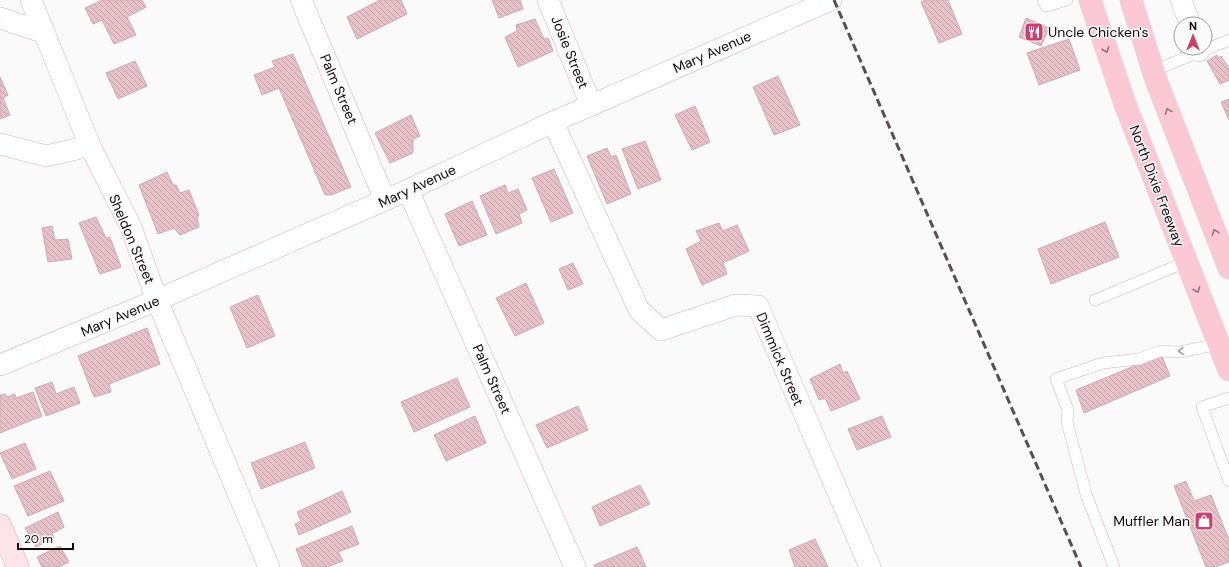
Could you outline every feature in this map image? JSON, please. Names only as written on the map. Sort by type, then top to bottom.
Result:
[{"type":"main road","name":"North Dixie Freeway","points":[[1090,0],[1125,104],[1229,370]]},
{"type":"main road","points":[[1131,0],[1153,71],[1229,268]]},
{"type":"street","name":"Sheldon Street","points":[[31,0],[90,146],[131,227],[157,300],[269,567]]},
{"type":"street","name":"Palm Street","points":[[301,0],[385,200]]},
{"type":"street","name":"Josie Street","points":[[548,0],[591,105]]},
{"type":"street","name":"Mary Avenue","points":[[0,365],[157,300],[408,190],[553,122],[831,0]]},
{"type":"street","points":[[1181,0],[1187,16]]},
{"type":"street","points":[[0,18],[45,33]]},
{"type":"street","name":"Dimmick Street","points":[[553,122],[639,310],[661,330],[736,305],[758,306],[870,567]]},
{"type":"street","points":[[0,144],[46,156],[90,146]]},
{"type":"street","name":"Palm Street","points":[[408,190],[576,567]]},
{"type":"street","points":[[0,525],[18,567]]},
{"type":"lane","points":[[1043,0],[1046,6],[1067,0]]},
{"type":"lane","points":[[1213,45],[1229,40]]},
{"type":"lane","points":[[1153,71],[1185,56]]},
{"type":"lane","points":[[1095,300],[1186,262]]},
{"type":"lane","points":[[1114,567],[1086,494],[1067,422],[1068,410],[1056,379],[1103,363],[1139,359],[1160,351],[1180,352],[1219,344]]},
{"type":"lane","points":[[1229,398],[1202,407],[1225,459],[1229,481]]},
{"type":"building","points":[[102,0],[142,0],[146,7],[127,17],[136,35],[114,44],[102,20],[93,24],[85,8]]},
{"type":"building","points":[[380,0],[401,0],[407,14],[357,39],[347,17]]},
{"type":"building","points":[[492,0],[520,0],[523,9],[499,18]]},
{"type":"building","points":[[925,0],[948,0],[962,34],[939,43],[921,2]]},
{"type":"building","name":"Uncle Chicken's","points":[[1026,18],[1049,28],[1041,46],[1019,37]]},
{"type":"building","points":[[535,19],[544,39],[548,38],[553,51],[518,67],[505,37],[517,31],[516,25]]},
{"type":"building","points":[[1069,39],[1080,70],[1039,85],[1027,53]]},
{"type":"building","points":[[293,54],[351,187],[331,195],[325,195],[279,88],[262,95],[254,75],[275,67],[272,61]]},
{"type":"building","points":[[1217,55],[1218,58],[1221,56],[1229,68],[1229,80],[1220,84],[1207,61]]},
{"type":"building","points":[[135,61],[147,86],[118,99],[106,73]]},
{"type":"building","points":[[778,76],[800,125],[774,135],[753,87]]},
{"type":"building","points":[[0,77],[8,95],[3,98],[10,115],[0,119]]},
{"type":"building","points":[[1229,99],[1229,120],[1221,102]]},
{"type":"building","points":[[695,106],[710,142],[692,150],[675,115]]},
{"type":"building","points":[[411,115],[420,136],[413,139],[413,153],[390,163],[375,133]]},
{"type":"building","points":[[645,141],[661,180],[638,189],[622,149]]},
{"type":"building","points":[[607,148],[611,157],[616,155],[631,194],[607,204],[587,156]]},
{"type":"building","points":[[554,169],[573,213],[551,222],[532,178]]},
{"type":"building","points":[[167,172],[173,185],[176,185],[180,193],[189,190],[199,215],[197,217],[199,227],[180,235],[174,228],[158,234],[139,185]]},
{"type":"building","points":[[505,185],[508,193],[518,189],[527,210],[519,214],[522,223],[496,234],[480,196]]},
{"type":"building","points":[[472,201],[487,235],[459,246],[445,214]]},
{"type":"building","points":[[96,217],[106,238],[110,237],[121,267],[100,274],[79,223]]},
{"type":"building","points":[[1105,222],[1119,257],[1051,284],[1038,249]]},
{"type":"building","points":[[719,223],[723,231],[737,225],[749,251],[723,263],[727,274],[702,285],[686,249],[701,241],[696,231]]},
{"type":"building","points":[[52,226],[55,240],[68,239],[72,259],[48,262],[42,228]]},
{"type":"building","points":[[573,263],[583,284],[568,290],[559,269]]},
{"type":"building","points":[[526,283],[544,323],[515,336],[496,298]]},
{"type":"building","points":[[258,295],[275,336],[247,348],[230,307]]},
{"type":"building","points":[[147,328],[160,364],[109,384],[111,392],[94,397],[78,356]]},
{"type":"building","points":[[1162,356],[1170,376],[1084,413],[1076,390],[1151,359]]},
{"type":"building","points":[[840,364],[843,373],[847,371],[860,399],[831,411],[825,398],[819,400],[810,379]]},
{"type":"building","points":[[457,378],[470,407],[414,432],[401,402]]},
{"type":"building","points":[[52,382],[56,394],[74,387],[80,403],[46,416],[35,388]]},
{"type":"building","points":[[33,392],[42,416],[0,433],[0,395],[5,394],[7,397],[15,394],[16,398]]},
{"type":"building","points":[[578,406],[588,430],[547,448],[536,425]]},
{"type":"building","points":[[475,416],[486,443],[446,461],[434,435]]},
{"type":"building","points":[[882,416],[891,437],[857,450],[848,429]]},
{"type":"building","points":[[305,442],[315,468],[261,489],[251,463]]},
{"type":"building","points":[[25,443],[36,469],[12,479],[0,453]]},
{"type":"building","points":[[50,471],[64,501],[28,516],[14,486]]},
{"type":"building","name":"Muffler Man","points":[[1186,481],[1194,501],[1211,495],[1229,540],[1229,562],[1215,567],[1206,567],[1174,486]]},
{"type":"building","points":[[640,485],[650,504],[600,526],[592,507]]},
{"type":"building","points":[[342,491],[351,512],[299,535],[295,524],[301,521],[297,512]]},
{"type":"building","points":[[58,512],[64,527],[52,534],[54,538],[36,547],[25,528]]},
{"type":"building","points":[[352,526],[359,544],[338,552],[343,561],[327,567],[303,567],[296,549]]},
{"type":"building","points":[[815,539],[828,567],[795,567],[789,550]]},
{"type":"building","points":[[60,546],[69,562],[58,567],[42,567],[37,557]]},
{"type":"building","points":[[637,547],[646,567],[595,567],[594,565]]},
{"type":"railway","points":[[834,0],[1081,567]]},
{"type":"place","name":"Uncle Chicken's","points":[[1034,32]]},
{"type":"place","name":"Muffler Man","points":[[1204,521]]}]
